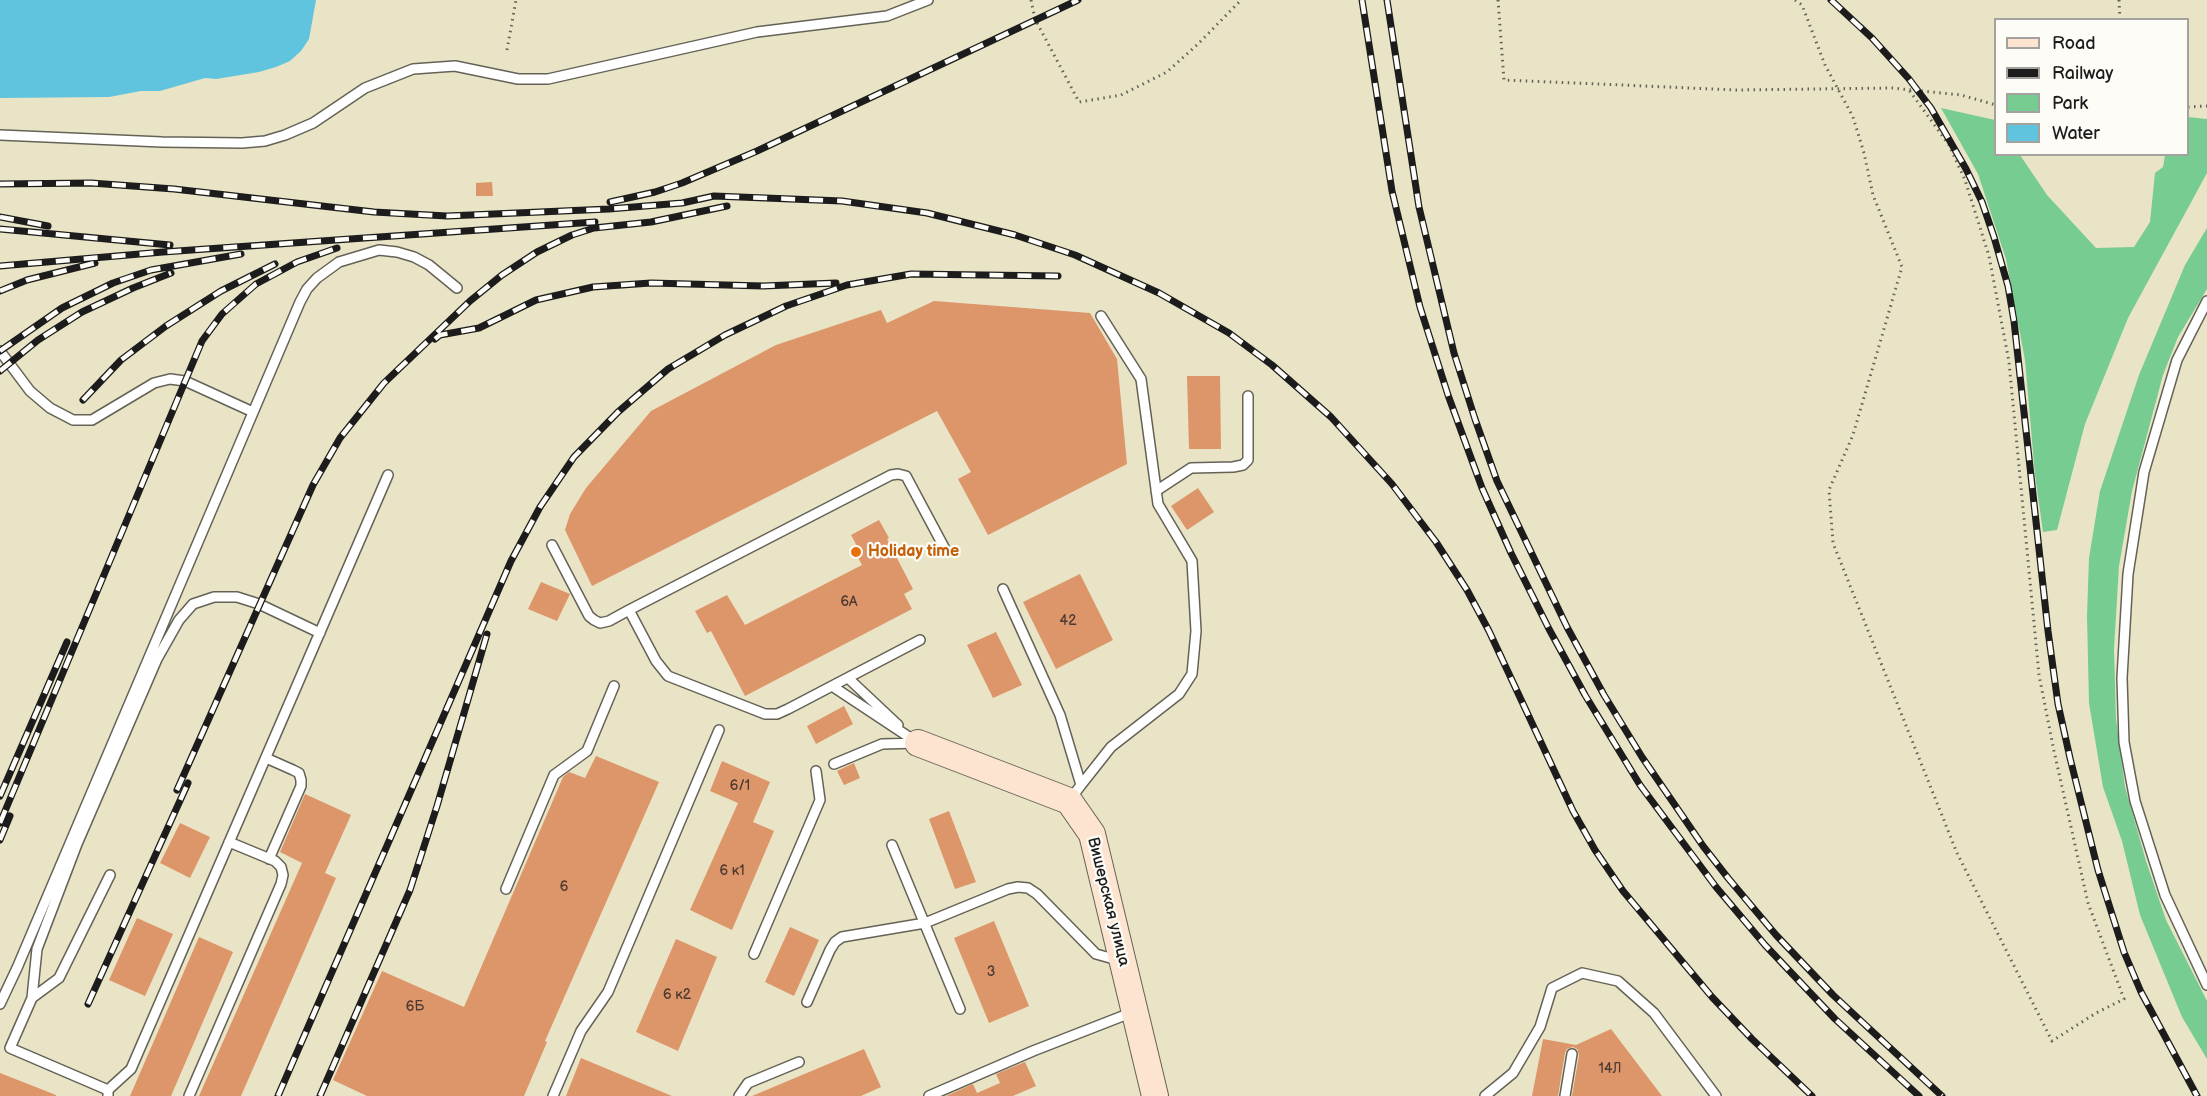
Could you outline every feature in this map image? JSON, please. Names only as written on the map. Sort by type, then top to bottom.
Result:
[{"type":"street","points":[[918,743],[1075,793]]},
{"type":"street","name":"Вишерская улица","points":[[1075,793],[1092,834],[1155,1096]]},
{"type":"lane","points":[[0,135],[153,142],[265,141],[313,123],[365,88],[413,69],[454,66],[518,79],[548,79],[757,32],[887,16],[928,0]]},
{"type":"lane","points":[[0,1004],[300,302],[317,278],[339,262],[379,250],[397,252],[429,265],[457,288]]},
{"type":"lane","points":[[2207,302],[2177,360],[2144,472],[2128,574],[2122,678],[2124,742],[2135,801],[2165,895],[2207,985]]},
{"type":"lane","points":[[1075,793],[1111,747],[1179,694],[1192,674],[1196,632],[1192,561],[1158,504],[1141,379],[1101,316]]},
{"type":"lane","points":[[0,351],[30,391],[50,408],[73,420],[92,420],[154,383],[177,379],[253,412]]},
{"type":"lane","points":[[1156,491],[1191,468],[1233,467],[1242,465],[1248,460],[1248,396]]},
{"type":"lane","points":[[10,1048],[108,1093],[131,1070],[388,475]]},
{"type":"lane","points":[[552,545],[589,616],[600,622],[609,621],[891,475],[906,476],[945,549]]},
{"type":"lane","points":[[1003,589],[1060,715],[1075,793]]},
{"type":"lane","points":[[0,1052],[10,1048],[32,998],[37,948],[77,844],[157,659],[180,620],[193,604],[214,597],[237,597],[267,608],[320,633]]},
{"type":"lane","points":[[629,610],[656,662],[668,676],[765,714],[777,714],[920,640]]},
{"type":"lane","points":[[848,678],[918,743]]},
{"type":"lane","points":[[506,889],[554,775],[587,750],[614,686]]},
{"type":"lane","points":[[832,686],[918,743]]},
{"type":"lane","points":[[553,1096],[581,1031],[608,992],[719,730]]},
{"type":"lane","points":[[834,764],[882,744],[918,743]]},
{"type":"lane","points":[[266,758],[293,770],[299,774],[301,780],[269,859]]},
{"type":"lane","points":[[754,954],[820,800],[816,771]]},
{"type":"lane","points":[[189,1096],[283,875],[281,867],[269,859],[230,842]]},
{"type":"lane","points":[[892,845],[960,1009]]},
{"type":"lane","points":[[32,998],[59,978],[110,875]]},
{"type":"lane","points":[[807,1002],[835,942],[853,934],[925,923],[1018,887],[1028,888],[1037,894],[1096,954],[1123,961]]},
{"type":"lane","points":[[1485,1096],[1513,1073],[1539,1028],[1552,988],[1582,973],[1618,981],[1645,1005],[1716,1096]]},
{"type":"lane","points":[[928,1096],[1135,1011]]},
{"type":"lane","points":[[1565,1096],[1572,1054]]},
{"type":"lane","points":[[739,1096],[748,1083],[799,1062]]},
{"type":"path","points":[[507,50],[516,0]]},
{"type":"path","points":[[1031,0],[1035,19],[1079,102],[1121,95],[1167,72],[1198,45],[1241,0]]},
{"type":"path","points":[[1498,0],[1504,80],[1737,90],[1839,88],[1909,90],[1961,95],[1994,105]]},
{"type":"path","points":[[1795,0],[1802,5],[1825,65],[1853,117],[1873,195],[1902,267],[1853,435],[1829,490],[1833,543],[1957,853],[2052,1041],[2124,999],[2088,903],[2039,675],[2009,362],[1989,256],[1965,180],[1949,145],[1909,90]]},
{"type":"path","points":[[2119,0],[2120,18]]},
{"type":"path","points":[[2189,107],[2207,106]]},
{"type":"green space","points":[[1941,108],[1994,120],[1994,156],[2021,156],[2047,195],[2096,248],[2134,247],[2150,222],[2155,173],[2163,167],[2165,156],[2189,156],[2189,117],[2207,119],[2207,173],[2128,318],[2085,424],[2057,530],[2043,532],[2035,475],[2025,360],[2006,259],[1978,174]]},
{"type":"green space","points":[[2207,228],[2207,289],[2178,337],[2163,375],[2132,491],[2119,566],[2114,649],[2116,719],[2125,787],[2166,920],[2207,1001],[2207,1059],[2182,1017],[2140,915],[2122,841],[2103,787],[2089,703],[2087,616],[2089,558],[2100,491],[2139,375],[2185,265]]},
{"type":"water","points":[[0,0],[316,0],[309,39],[290,61],[276,67],[216,79],[205,78],[160,91],[141,91],[109,97],[0,98]]},
{"type":"building","points":[[492,182],[493,196],[476,196],[476,183]]},
{"type":"building","points":[[934,301],[1090,313],[1117,359],[1127,464],[988,535],[958,479],[971,472],[937,411],[592,586],[565,530],[570,514],[586,488],[651,411],[776,345],[881,310],[887,323]]},
{"type":"building","points":[[1187,376],[1220,376],[1221,449],[1189,449]]},
{"type":"building","points":[[1198,488],[1214,512],[1187,530],[1171,506]]},
{"type":"building","points":[[879,520],[913,589],[904,594],[912,609],[745,696],[711,631],[707,633],[695,611],[727,595],[745,625],[862,565],[854,550],[858,548],[851,535]]},
{"type":"building","points":[[1080,574],[1113,640],[1056,669],[1023,602]]},
{"type":"building","points":[[541,582],[570,594],[557,621],[528,609]]},
{"type":"building","points":[[996,632],[1022,685],[993,698],[967,645]]},
{"type":"building","points":[[844,706],[853,724],[816,744],[807,726]]},
{"type":"building","points":[[596,756],[659,782],[545,1041],[547,1042],[524,1096],[367,1096],[333,1080],[382,971],[464,1007],[563,777],[569,772],[585,778]]},
{"type":"building","points":[[722,761],[770,782],[753,822],[774,831],[732,930],[690,910],[738,803],[710,791]]},
{"type":"building","points":[[854,763],[860,778],[844,785],[837,771]]},
{"type":"building","points":[[305,794],[351,815],[325,873],[336,878],[241,1096],[199,1096],[302,863],[280,852]]},
{"type":"building","points":[[949,811],[976,882],[955,889],[929,819]]},
{"type":"building","points":[[180,823],[210,837],[190,878],[160,863]]},
{"type":"building","points":[[137,918],[173,934],[145,996],[109,980]]},
{"type":"building","points":[[994,921],[1029,1006],[989,1023],[954,938]]},
{"type":"building","points":[[790,927],[819,940],[794,996],[765,982]]},
{"type":"building","points":[[199,937],[233,952],[171,1096],[130,1096]]},
{"type":"building","points":[[676,939],[717,957],[678,1051],[636,1032]]},
{"type":"building","points":[[1611,1029],[1662,1096],[1572,1096],[1579,1055],[1577,1049],[1573,1047],[1567,1049],[1565,1053],[1558,1096],[1532,1096],[1543,1039],[1576,1045]]},
{"type":"building","points":[[864,1049],[881,1087],[861,1096],[752,1096]]},
{"type":"building","points":[[581,1058],[672,1096],[566,1096]]},
{"type":"building","points":[[1025,1062],[1036,1086],[1013,1096],[946,1096],[973,1084],[977,1093],[1000,1083],[996,1074]]},
{"type":"building","points":[[0,1073],[56,1095],[56,1096],[0,1096]]},
{"type":"railway","points":[[610,202],[655,192],[682,183],[757,151],[1078,0]]},
{"type":"railway","points":[[1362,0],[1392,191],[1420,307],[1448,395],[1482,488],[1549,629],[1585,695],[1640,785],[1716,887],[1765,945],[1835,1019],[1919,1096]]},
{"type":"railway","points":[[1387,0],[1419,207],[1454,353],[1497,481],[1567,627],[1604,695],[1642,757],[1703,846],[1728,878],[1776,935],[1833,995],[1942,1096]]},
{"type":"railway","points":[[1831,0],[1872,38],[1909,79],[1931,108],[1966,169],[1982,202],[1994,237],[2008,286],[2014,321],[2048,631],[2058,704],[2070,758],[2098,870],[2124,952],[2141,992],[2197,1096]]},
{"type":"railway","points":[[0,184],[91,183],[174,189],[374,212],[447,216],[609,209],[682,203],[714,196],[842,201],[927,213],[1015,235],[1075,255],[1159,293],[1229,333],[1272,365],[1331,417],[1392,484],[1436,542],[1467,590],[1489,631],[1573,811],[1595,850],[1623,891],[1712,997],[1812,1096]]},
{"type":"railway","points":[[177,790],[313,485],[340,438],[384,383],[470,301],[502,275],[537,252],[572,235],[594,228],[651,222],[727,206]]},
{"type":"railway","points":[[0,217],[48,226]]},
{"type":"railway","points":[[0,266],[163,252],[595,222]]},
{"type":"railway","points":[[0,229],[170,245]]},
{"type":"railway","points":[[0,823],[202,341],[222,314],[256,284],[297,262],[337,248]]},
{"type":"railway","points":[[0,351],[62,308],[113,283],[151,270],[241,254]]},
{"type":"railway","points":[[0,291],[27,280],[95,263]]},
{"type":"railway","points":[[83,400],[121,360],[166,326],[221,291],[275,264]]},
{"type":"railway","points":[[0,371],[38,340],[82,312],[171,273]]},
{"type":"railway","points":[[278,1096],[511,561],[540,507],[574,457],[618,412],[668,369],[725,335],[786,306],[847,285],[911,274],[1058,276]]},
{"type":"railway","points":[[435,339],[440,335],[479,328],[536,300],[593,287],[651,283],[763,286],[836,283]]},
{"type":"railway","points":[[320,1096],[410,890],[487,634]]},
{"type":"railway","points":[[0,796],[67,642]]},
{"type":"railway","points":[[88,1004],[188,783]]},
{"type":"railway","points":[[0,840],[10,816]]},
{"type":"place","name":"Holiday time","points":[[856,552]]}]
